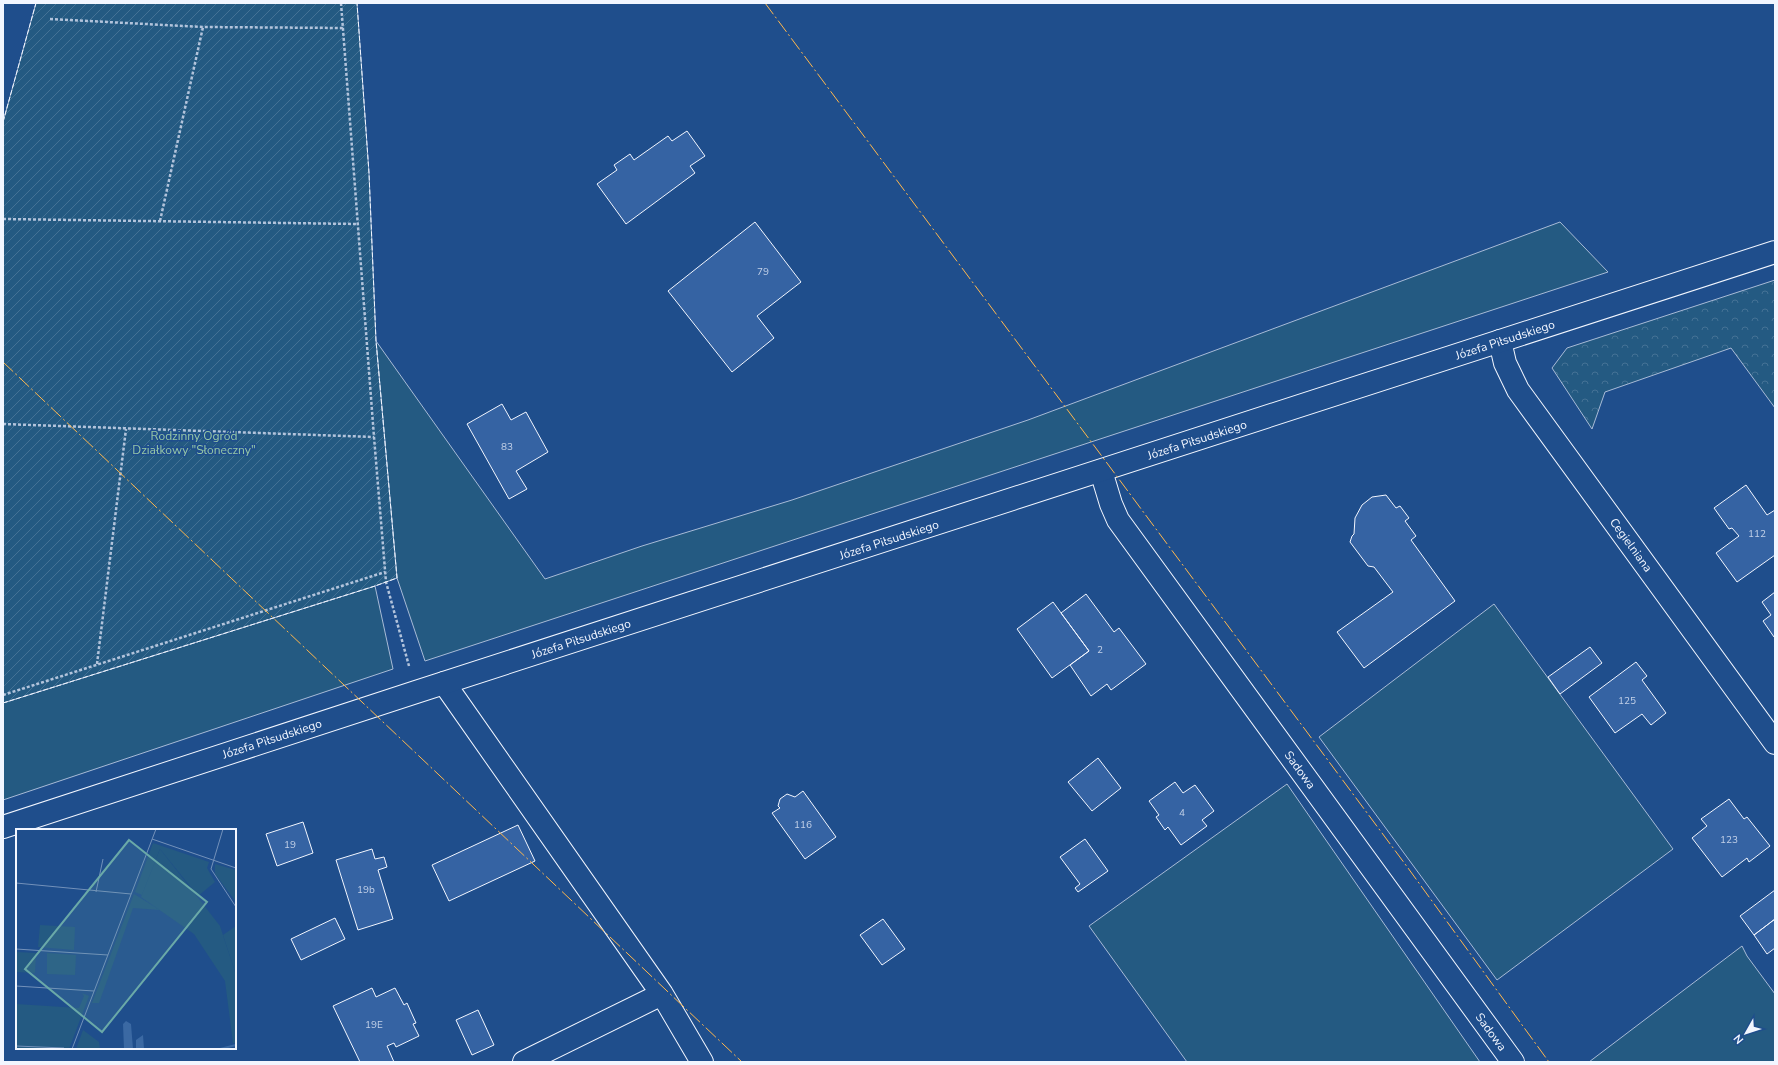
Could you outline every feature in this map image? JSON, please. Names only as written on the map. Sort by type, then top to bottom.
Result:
[{"type":"main road","name":"Józefa Piłsudskiego","points":[[3,827],[1775,252]]},
{"type":"main road","name":"Cegielniana","points":[[1500,341],[1505,363],[1518,390],[1775,743]]},
{"type":"main road","name":"Sadowa","points":[[1101,471],[1111,504],[1118,520],[1513,1062]]},
{"type":"main road","points":[[444,683],[662,994],[702,1062]]},
{"type":"main road","points":[[524,1062],[662,994]]},
{"type":"path","points":[[341,3],[386,582],[416,692]]},
{"type":"path","points":[[50,19],[203,27],[343,28]]},
{"type":"path","points":[[160,221],[203,27]]},
{"type":"path","points":[[3,219],[357,224]]},
{"type":"path","points":[[3,424],[374,437]]},
{"type":"path","points":[[97,665],[126,429]]},
{"type":"path","points":[[3,695],[385,572]]},
{"type":"green space","name":"Rodzinny Ogród Działkowy \"Słoneczny\"","points":[[36,3],[357,3],[369,173],[376,341],[397,578],[3,703],[3,122]]},
{"type":"green space","points":[[1560,222],[1608,272],[425,661],[397,578],[376,341],[545,579],[642,546],[792,500],[1028,420]]},
{"type":"green space","points":[[1775,280],[1775,408],[1731,348],[1605,392],[1592,429],[1552,368],[1567,348]]},
{"type":"green space","points":[[375,586],[393,669],[3,800],[3,703]]},
{"type":"green space","points":[[1494,604],[1673,849],[1497,980],[1319,737]]},
{"type":"green space","points":[[1287,784],[1480,1062],[1187,1062],[1089,926]]},
{"type":"green space","points":[[1742,946],[1747,956],[1775,994],[1775,1062],[1589,1062]]},
{"type":"building","points":[[687,131],[705,156],[690,166],[695,173],[626,224],[597,184],[617,170],[614,165],[630,154],[634,160],[668,136],[672,141]]},
{"type":"building","points":[[755,222],[801,282],[757,316],[774,338],[732,372],[668,291]]},
{"type":"building","points":[[502,404],[511,420],[526,412],[548,452],[516,471],[527,489],[509,499],[467,424]]},
{"type":"building","points":[[1746,485],[1767,515],[1775,510],[1775,555],[1737,582],[1716,553],[1739,536],[1732,528],[1729,529],[1714,508]]},
{"type":"building","points":[[1386,495],[1396,508],[1400,506],[1409,518],[1405,521],[1416,536],[1411,540],[1455,601],[1364,668],[1337,632],[1393,592],[1374,567],[1368,566],[1350,542],[1354,534],[1355,518],[1362,505],[1372,497]]},
{"type":"building","points":[[1775,592],[1774,637],[1763,621],[1771,615],[1762,602]]},
{"type":"building","points":[[1086,594],[1114,632],[1119,628],[1146,664],[1111,690],[1107,684],[1091,696],[1070,665],[1089,651],[1061,613]]},
{"type":"building","points":[[1053,602],[1089,651],[1052,678],[1017,629]]},
{"type":"building","points":[[1590,647],[1602,663],[1560,694],[1548,677]]},
{"type":"building","points":[[1636,662],[1647,676],[1642,680],[1666,713],[1651,725],[1642,714],[1615,733],[1589,697]]},
{"type":"building","points":[[1098,758],[1121,788],[1092,811],[1068,782]]},
{"type":"building","points":[[1175,782],[1183,793],[1195,785],[1214,811],[1202,820],[1207,826],[1181,845],[1168,827],[1165,830],[1156,817],[1159,815],[1149,801]]},
{"type":"building","points":[[803,791],[836,837],[805,859],[772,813],[780,808],[778,806],[780,799],[787,794],[795,797]]},
{"type":"building","points":[[1729,799],[1744,819],[1747,817],[1770,846],[1749,862],[1747,858],[1722,877],[1692,838],[1707,826],[1701,819]]},
{"type":"building","points":[[303,822],[313,853],[277,866],[266,834]]},
{"type":"building","points":[[518,825],[535,861],[449,901],[432,865]]},
{"type":"building","points":[[1085,839],[1108,871],[1078,892],[1075,888],[1080,884],[1060,857]]},
{"type":"building","points":[[372,849],[375,859],[384,857],[387,867],[378,870],[393,919],[358,930],[336,860]]},
{"type":"building","points":[[1775,890],[1775,919],[1754,935],[1740,916]]},
{"type":"building","points":[[335,918],[345,939],[301,960],[291,939]]},
{"type":"building","points":[[883,919],[905,949],[882,965],[860,935]]},
{"type":"building","points":[[1775,919],[1775,948],[1767,954],[1754,935]]},
{"type":"building","points":[[372,988],[376,997],[395,988],[404,1005],[407,1003],[416,1023],[413,1024],[419,1036],[396,1047],[394,1043],[387,1046],[394,1062],[360,1062],[333,1006]]},
{"type":"building","points":[[478,1010],[494,1045],[472,1055],[456,1020]]},
{"type":"fence","points":[[3,122],[36,3]]},
{"type":"fence","points":[[3,703],[397,578],[376,341],[369,173],[357,3]]},
{"type":"power","points":[[765,3],[1408,868],[1549,1062]]},
{"type":"power","points":[[3,362],[742,1062]]}]
